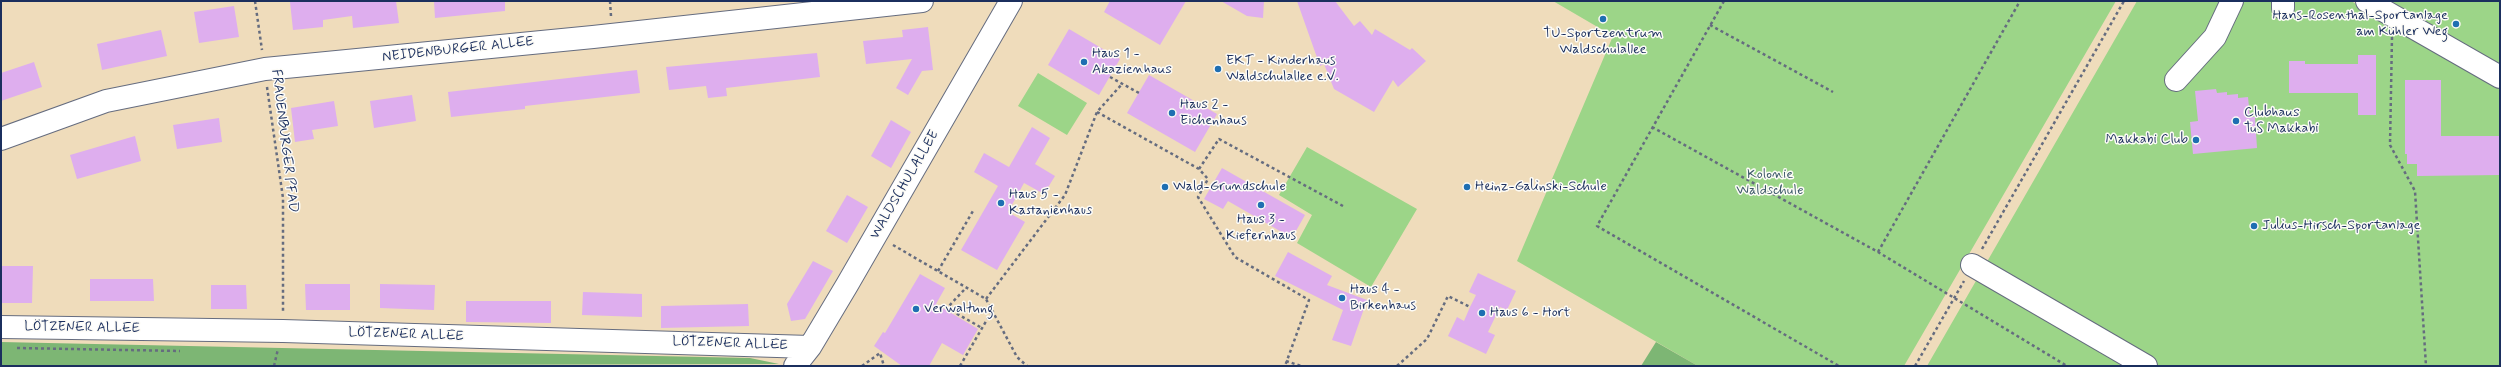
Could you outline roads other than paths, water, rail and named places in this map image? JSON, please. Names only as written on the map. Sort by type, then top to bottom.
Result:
[{"type":"street","name":"NEIDENBURGER ALLEE","points":[[1,139],[106,101],[265,69],[593,37],[922,1]]},
{"type":"street","name":"WALDSCHULALLEE","points":[[795,366],[815,355],[883,239],[1011,1]]},
{"type":"street","points":[[2176,80],[2215,37],[2232,1]]},
{"type":"street","points":[[2367,1],[2500,77]]},
{"type":"street","points":[[1972,265],[2146,366]]},
{"type":"street","name":"LÖTZENER ALLEE","points":[[1,327],[283,331],[815,355]]},
{"type":"place","name":"TU-Sportzentrum Waldschulallee","points":[[1603,19]]},
{"type":"place","name":"Hans-Rosenthal-Sportanlage am Kühler Weg","points":[[2456,24]]},
{"type":"place","name":"Haus 1 - Akazienhaus","points":[[1084,62]]},
{"type":"place","name":"EKT - Kinderhaus Waldschulallee e.V.","points":[[1218,69]]},
{"type":"place","name":"Haus 2 - Eichenhaus","points":[[1172,113]]},
{"type":"place","name":"Clubhaus TuS Makkabi","points":[[2236,121]]},
{"type":"place","name":"Makkabi Club","points":[[2196,140]]},
{"type":"place","name":"Wald-Grundschule","points":[[1165,187]]},
{"type":"place","name":"Heinz-Galinski-Schule","points":[[1467,187]]},
{"type":"place","name":"Haus 5 - Kastanienhaus","points":[[1001,203]]},
{"type":"place","name":"Haus 3 - Kiefernhaus","points":[[1261,205]]},
{"type":"place","name":"Julius-Hirsch-Sportanlage","points":[[2254,226]]},
{"type":"place","name":"Haus 4 - Birkenhaus","points":[[1342,298]]},
{"type":"place","name":"Verwaltung","points":[[916,309]]},
{"type":"place","name":"Haus 6 - Hort","points":[[1482,313]]},
{"type":"park label","name":"Kolonie Waldschule","points":[[1770,184]]}]
